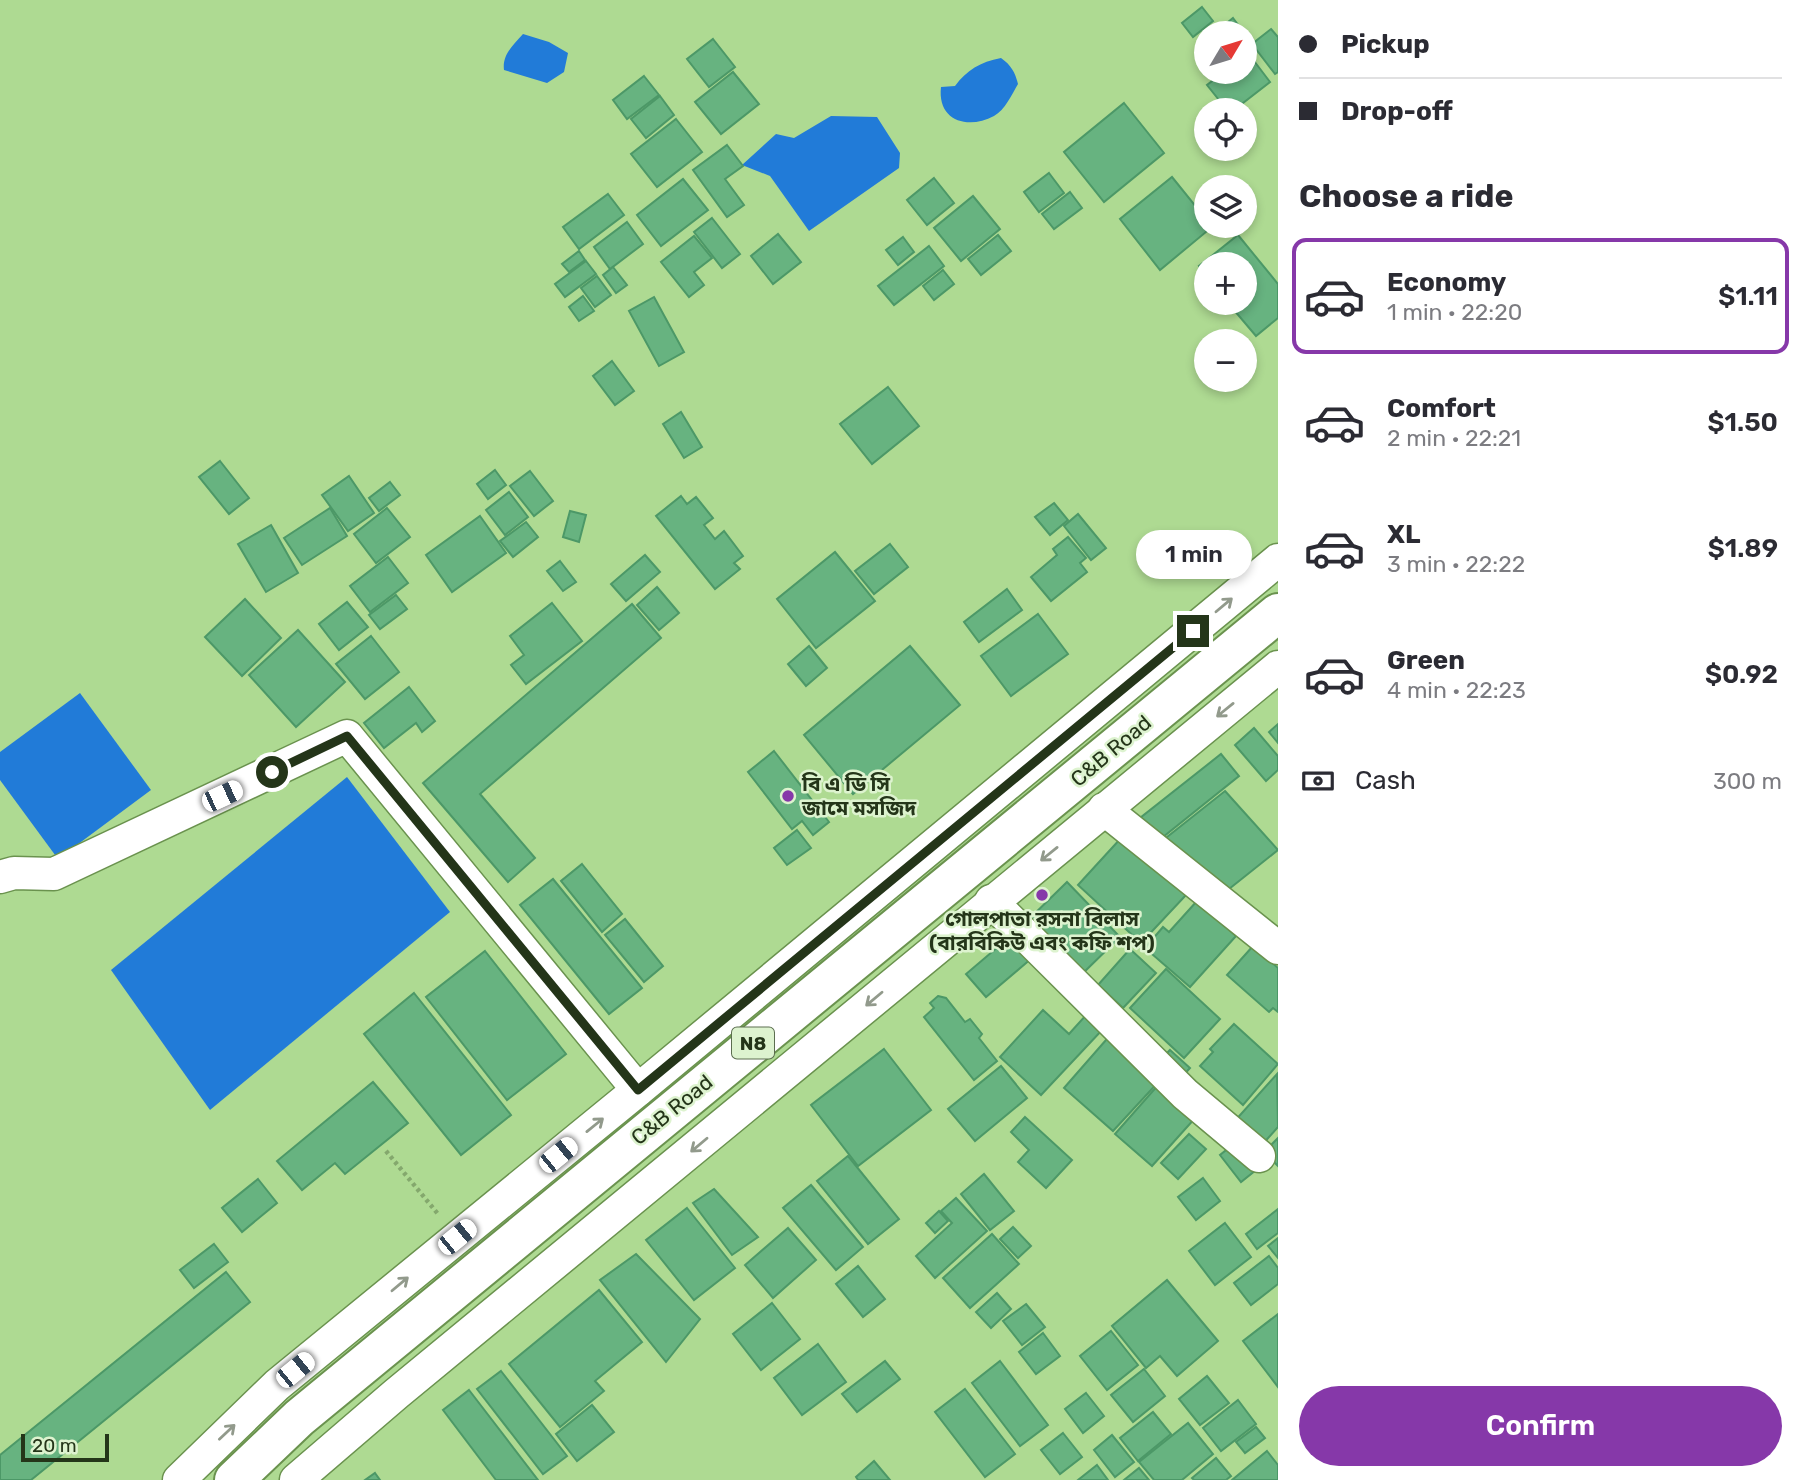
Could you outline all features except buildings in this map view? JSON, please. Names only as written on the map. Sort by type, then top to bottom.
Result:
[{"type":"highway","name":"C&B Road","points":[[234,1480],[299,1418],[1278,613]]},
{"type":"street","points":[[179,1480],[277,1385],[1278,560]]},
{"type":"street","points":[[296,1480],[991,901],[1278,667]]},
{"type":"street","points":[[0,877],[14,873],[54,874],[347,736],[638,1090]]},
{"type":"street","points":[[1104,809],[1278,948]]},
{"type":"street","points":[[991,901],[1185,1094],[1259,1156]]},
{"type":"path","points":[[386,1151],[457,1237]]},
{"type":"water","points":[[523,34],[549,42],[568,53],[564,72],[547,83],[504,70],[506,55]]},
{"type":"water","points":[[1001,58],[1012,69],[1018,84],[1002,110],[994,116],[974,122],[965,122],[949,115],[941,99],[941,87],[955,86],[964,75],[975,68]]},
{"type":"water","points":[[831,116],[877,117],[900,153],[899,168],[809,231],[770,176],[742,165],[776,134],[794,138]]},
{"type":"water","points":[[80,693],[151,790],[58,859],[0,780],[0,752]]},
{"type":"water","points":[[347,777],[450,912],[210,1110],[111,970]]},
{"type":"place","name":"বি এ ডি সি জামে মসজিদ","points":[[788,796]]},
{"type":"place","name":"গোলপাতা রসনা বিলাস (বারবিকিউ এবং কফি শপ)","points":[[1042,895]]},
{"type":"route","points":[[272,772],[347,736],[638,1090],[1193,631]]}]
